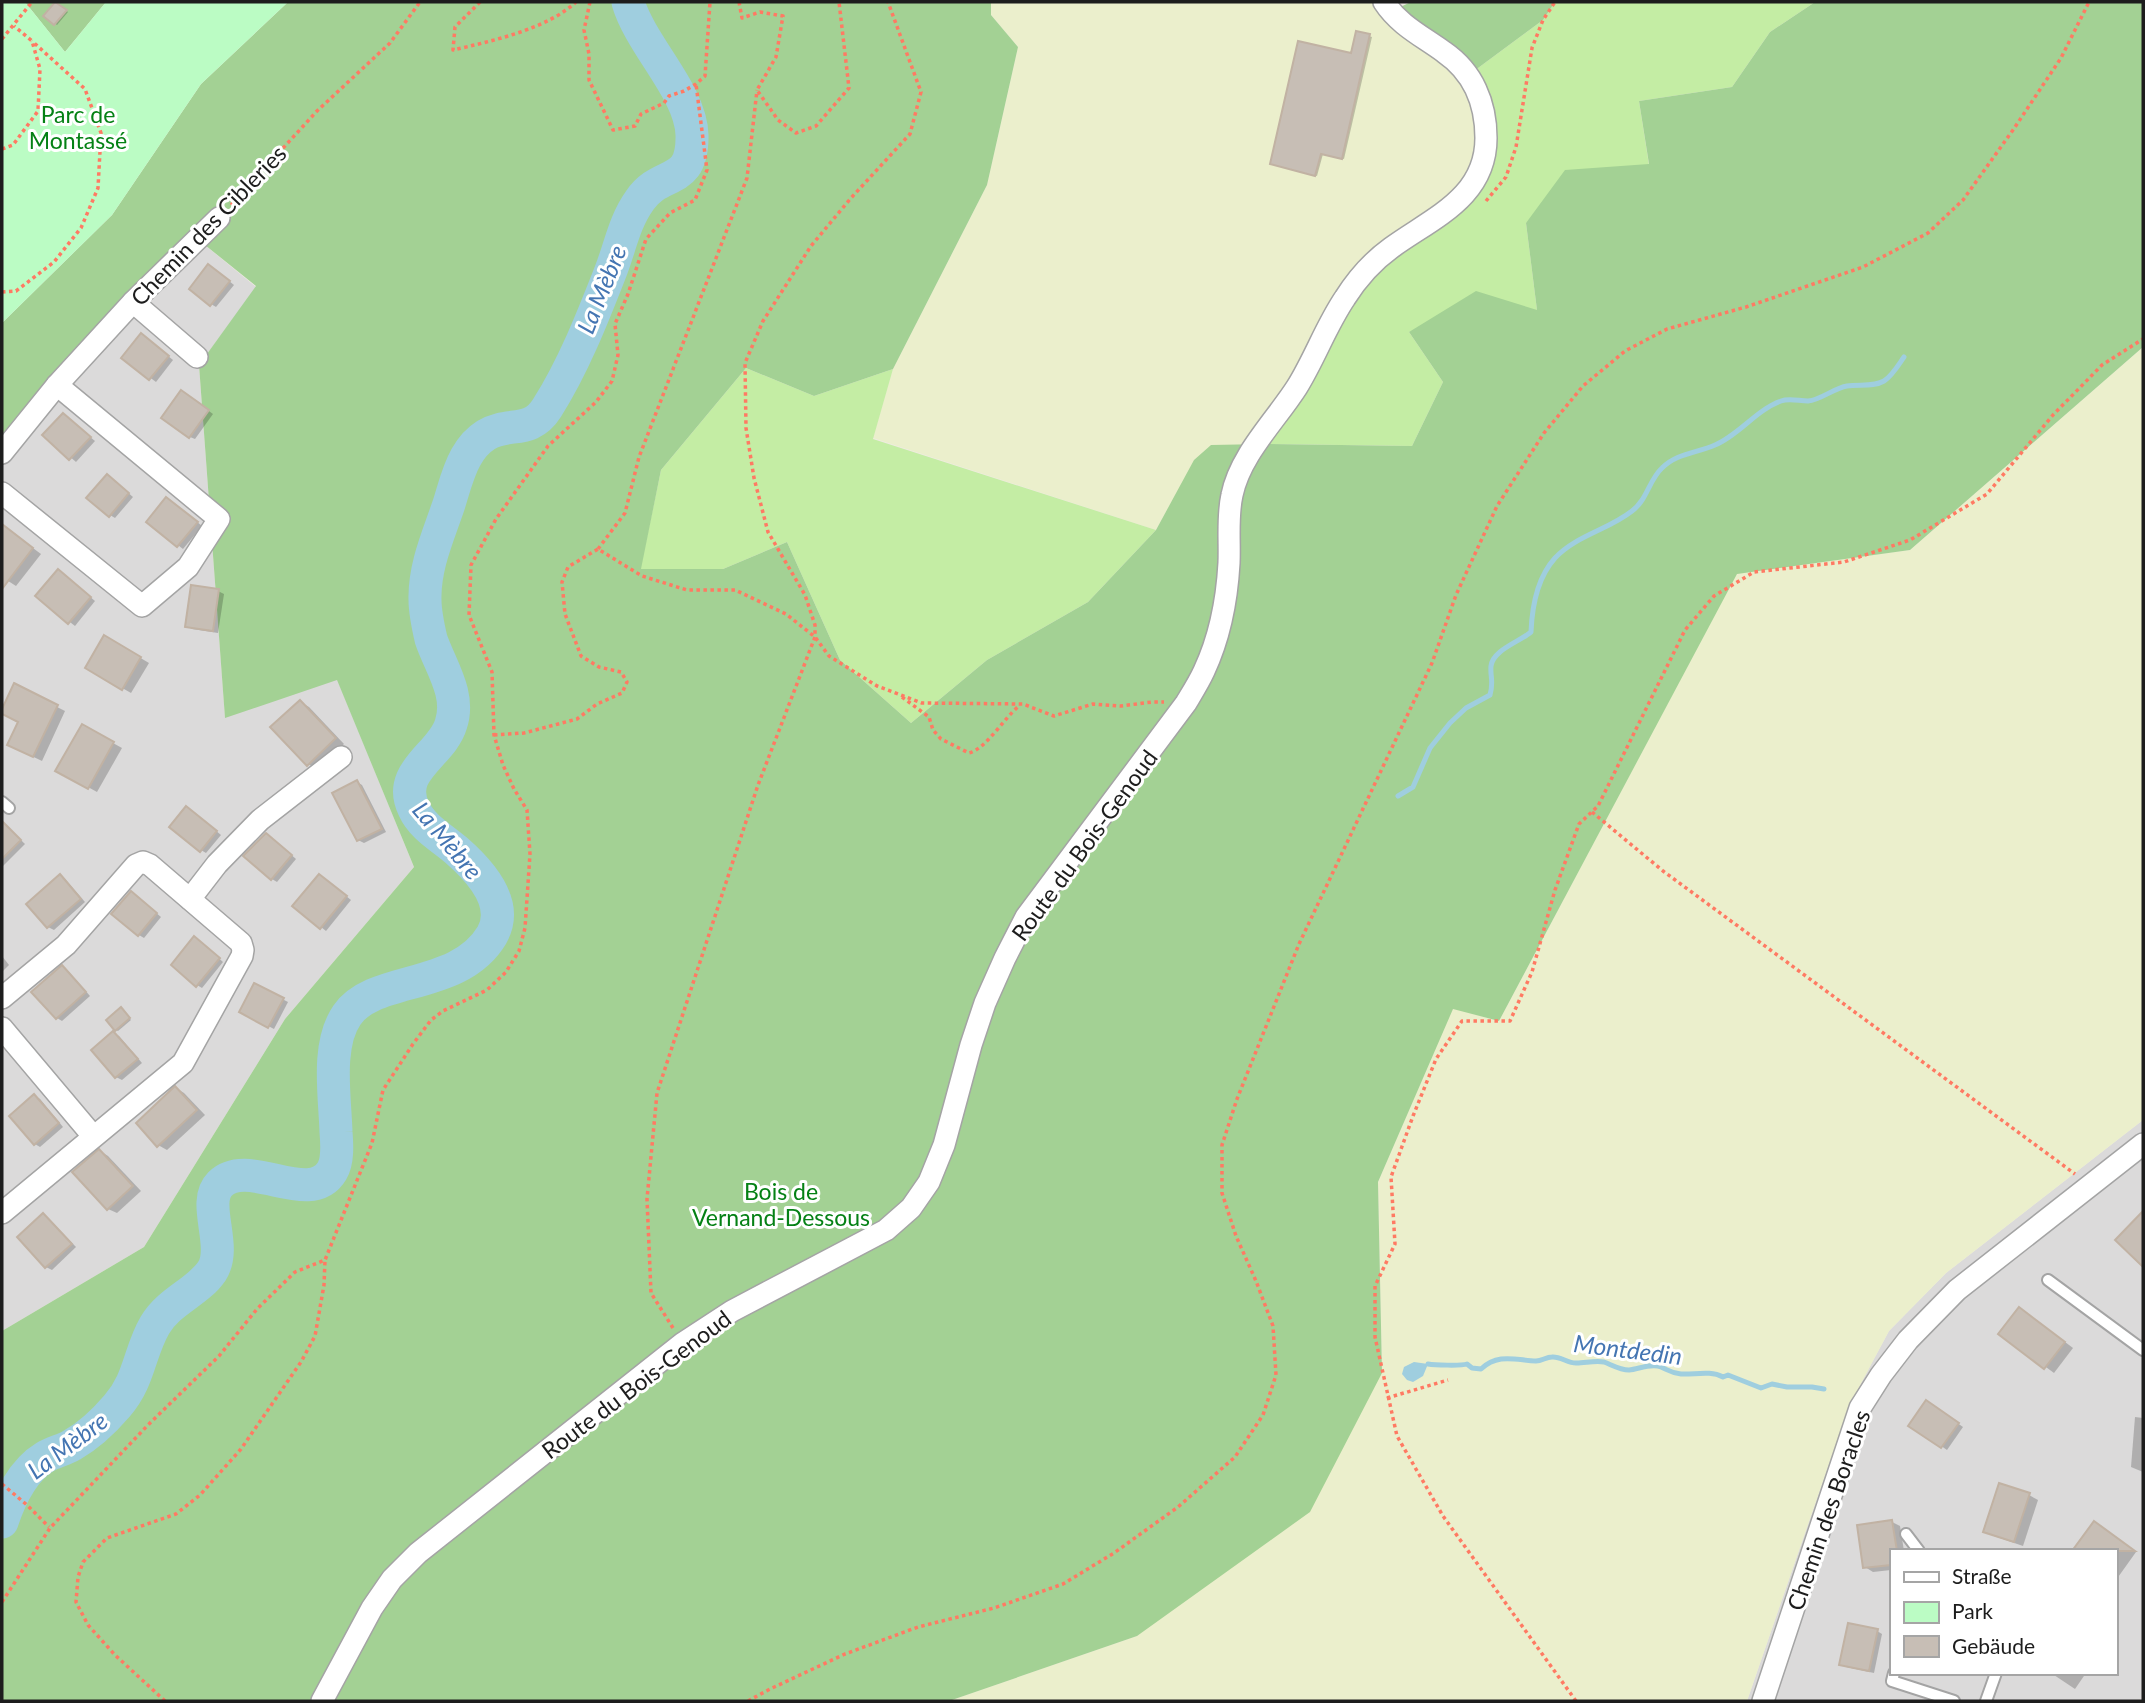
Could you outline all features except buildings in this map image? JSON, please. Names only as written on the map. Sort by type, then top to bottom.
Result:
[{"type":"street","name":"Route du Bois-Genoud","points":[[322,1701],[372,1608],[392,1579],[418,1553],[682,1343],[732,1311],[886,1230],[911,1208],[929,1182],[944,1145],[985,1003],[1004,958],[1027,917],[1186,704],[1204,671],[1225,600],[1232,494],[1241,470],[1297,387],[1344,299],[1368,268],[1390,248],[1458,202],[1479,175],[1486,141],[1484,107],[1469,75],[1446,53],[1414,33],[1384,2]]},
{"type":"street","name":"Chemin des Cibleries","points":[[2,453],[57,385],[133,302],[219,218]]},
{"type":"street","points":[[133,302],[197,357]]},
{"type":"street","points":[[2,493],[142,606],[188,567],[219,519],[57,385]]},
{"type":"street","points":[[190,899],[218,863],[260,820],[341,757]]},
{"type":"street","points":[[2,998],[66,945],[136,865],[143,862],[150,864],[241,943],[243,950],[183,1063],[2,1213]]},
{"type":"street","points":[[2,1028],[93,1136]]},
{"type":"street","name":"Chemin des Boracles","points":[[1763,1701],[1860,1408],[1881,1375],[1908,1340],[1957,1290],[2143,1144]]},
{"type":"lane","points":[[2048,1280],[2143,1350]]},
{"type":"lane","points":[[1906,1534],[1917,1549]]},
{"type":"lane","points":[[1894,1675],[1892,1681],[1954,1701]]},
{"type":"lane","points":[[1986,1701],[1995,1675]]},
{"type":"path","points":[[2,39],[32,2]]},
{"type":"path","name":"Chemin des Cibleries","points":[[219,218],[317,111],[390,43],[420,2]]},
{"type":"path","points":[[480,2],[455,27],[453,50],[529,29],[565,12],[576,2]]},
{"type":"path","points":[[590,2],[584,30],[589,54],[589,80],[613,130],[635,126],[641,114],[664,103],[669,96],[684,91],[705,76],[710,2]]},
{"type":"path","points":[[494,735],[524,733],[577,719],[597,704],[622,693],[627,682],[621,672],[599,667],[581,656],[565,614],[562,582],[568,567],[598,550],[625,513],[639,457],[747,178],[757,90],[776,57],[783,16],[760,12],[742,18],[739,2]]},
{"type":"path","points":[[757,90],[778,120],[796,133],[816,126],[849,88],[839,2]]},
{"type":"path","points":[[682,1343],[651,1293],[648,1199],[657,1093],[758,785],[815,637],[815,625],[805,595],[768,532],[754,478],[746,428],[745,363],[763,321],[811,246],[910,134],[921,92],[888,2]]},
{"type":"path","points":[[1543,20],[1555,2]]},
{"type":"path","points":[[748,1701],[845,1654],[918,1627],[994,1608],[1063,1584],[1114,1553],[1178,1507],[1235,1457],[1263,1415],[1276,1375],[1273,1326],[1236,1236],[1222,1193],[1222,1145],[1237,1099],[1299,944],[1432,663],[1456,595],[1497,506],[1544,433],[1583,386],[1625,351],[1667,329],[1746,307],[1863,267],[1928,233],[1963,200],[2013,130],[2061,58],[2089,2]]},
{"type":"path","points":[[2,292],[16,291],[54,262],[81,228],[98,188],[101,133],[85,89],[14,26]]},
{"type":"path","points":[[2,149],[13,145],[37,111],[40,69],[32,41]]},
{"type":"path","points":[[165,1701],[115,1655],[81,1614],[76,1602],[76,1588],[83,1562],[107,1538],[176,1514],[200,1494],[241,1449],[301,1362],[315,1336],[324,1285],[325,1260],[373,1143],[383,1090],[431,1020],[443,1011],[487,990],[506,972],[519,951],[525,928],[529,888],[527,810],[509,777],[494,735],[492,672],[469,615],[471,565],[496,519],[548,446],[596,402],[612,381],[618,355],[615,324],[646,239],[670,214],[695,200],[707,170],[696,84]]},
{"type":"path","points":[[1576,1701],[1443,1516],[1396,1436],[1387,1398],[1375,1337],[1375,1286],[1395,1244],[1391,1177],[1436,1059],[1462,1021],[1510,1021],[1532,972],[1555,890],[1578,824],[1598,806],[1685,630],[1714,597],[1754,572],[1844,562],[1910,540],[1987,494],[2053,415],[2102,365],[2143,339]]},
{"type":"path","points":[[598,550],[642,576],[687,590],[735,590],[786,614],[815,637],[829,656],[877,686],[922,703],[1020,705],[1054,716],[1093,704],[1186,704]]},
{"type":"path","points":[[897,693],[929,718],[933,730],[941,739],[970,753],[984,746],[1009,713],[1020,705]]},
{"type":"path","points":[[1592,812],[1663,872],[2090,1185]]},
{"type":"path","points":[[2,1602],[50,1528],[148,1425],[219,1356],[257,1309],[295,1272],[325,1260]]},
{"type":"path","points":[[1387,1398],[1448,1380]]},
{"type":"path","points":[[3,1485],[50,1528]]},
{"type":"shaded area","points":[[200,241],[256,287],[199,365],[225,717],[337,679],[414,867],[285,1019],[144,1247],[2,1331],[2,439]]},
{"type":"shaded area","points":[[2143,1120],[2143,1701],[1747,1701],[1849,1405],[1889,1331],[1946,1273]]},
{"type":"green space","name":"Parc de Montassé","points":[[2,2],[25,2],[65,52],[106,2],[288,2],[201,84],[112,215],[2,323]]},
{"type":"green space","points":[[25,2],[106,2],[65,52]]},
{"type":"green space","name":"Bois de Vernand-Dessous","points":[[288,2],[991,2],[991,15],[1018,47],[987,185],[893,369],[814,396],[746,368],[661,470],[641,569],[723,569],[787,542],[840,660],[911,723],[987,660],[1088,602],[1156,530],[1194,460],[1211,445],[1412,446],[1443,382],[1409,332],[1476,291],[1537,310],[1526,223],[1565,170],[1649,164],[1639,101],[1732,87],[1770,32],[1815,2],[2143,2],[2143,347],[1910,550],[1737,574],[1499,1021],[1453,1009],[1378,1182],[1382,1373],[1310,1512],[1137,1636],[949,1701],[2,1701],[2,1331],[144,1247],[285,1019],[414,867],[337,680],[225,718],[199,365],[256,286],[200,241],[2,439],[2,323],[112,215],[201,84]]},
{"type":"green space","points":[[991,2],[1375,2],[1462,79],[1475,109],[1478,140],[1471,171],[1290,382],[1245,444],[1195,460],[1156,530],[873,438],[893,369],[987,185],[1018,47],[991,15]]},
{"type":"green space","points":[[1411,2],[1555,2],[1543,20],[1474,71],[1398,8]]},
{"type":"green space","points":[[1555,2],[1815,2],[1770,32],[1732,87],[1639,101],[1649,165],[1526,223],[1537,310],[1409,332],[1443,382],[1412,446],[1265,444],[1350,302],[1373,273],[1485,178],[1474,71],[1543,20]]},
{"type":"green space","points":[[2143,347],[2143,1120],[1946,1273],[1889,1331],[1849,1406],[1747,1701],[949,1701],[1137,1636],[1382,1373],[1378,1182],[1453,1008],[1499,1021],[1737,573],[1910,550]]},
{"type":"green space","points":[[746,368],[814,396],[893,369],[873,439],[1156,530],[1088,602],[987,660],[911,723],[840,660],[787,542],[723,569],[640,570],[661,470]]},
{"type":"water","points":[[1414,1362],[1428,1364],[1423,1376],[1413,1382],[1402,1374],[1404,1367]]},
{"type":"waterway","name":"La Mèbre","points":[[2,1522],[23,1477],[45,1457],[84,1437],[117,1406],[135,1376],[155,1325],[168,1309],[212,1271],[217,1250],[213,1202],[220,1184],[232,1177],[246,1175],[309,1185],[322,1181],[332,1171],[337,1147],[334,1056],[340,1027],[347,1015],[360,1002],[376,994],[459,966],[477,953],[492,935],[497,923],[495,899],[482,877],[465,858],[422,821],[410,796],[410,784],[415,774],[446,735],[453,713],[448,680],[431,639],[425,587],[433,550],[456,480],[468,454],[486,435],[534,422],[547,408],[582,342],[635,208],[648,190],[682,170],[687,163],[692,135],[683,102],[634,19],[628,2]]},
{"type":"waterway","points":[[1398,796],[1413,787],[1430,748],[1450,723],[1466,708],[1490,695],[1493,660],[1501,651],[1531,632],[1534,603],[1544,574],[1564,550],[1632,511],[1658,473],[1674,459],[1724,441],[1764,410],[1781,401],[1808,401],[1842,387],[1880,383],[1890,376],[1904,357]]},
{"type":"waterway","name":"Montdedin","points":[[1428,1364],[1467,1364],[1481,1369],[1500,1359],[1536,1361],[1555,1357],[1574,1363],[1604,1362],[1626,1370],[1653,1366],[1681,1374],[1707,1373],[1723,1377],[1728,1375],[1761,1388],[1772,1384],[1824,1389]]}]
